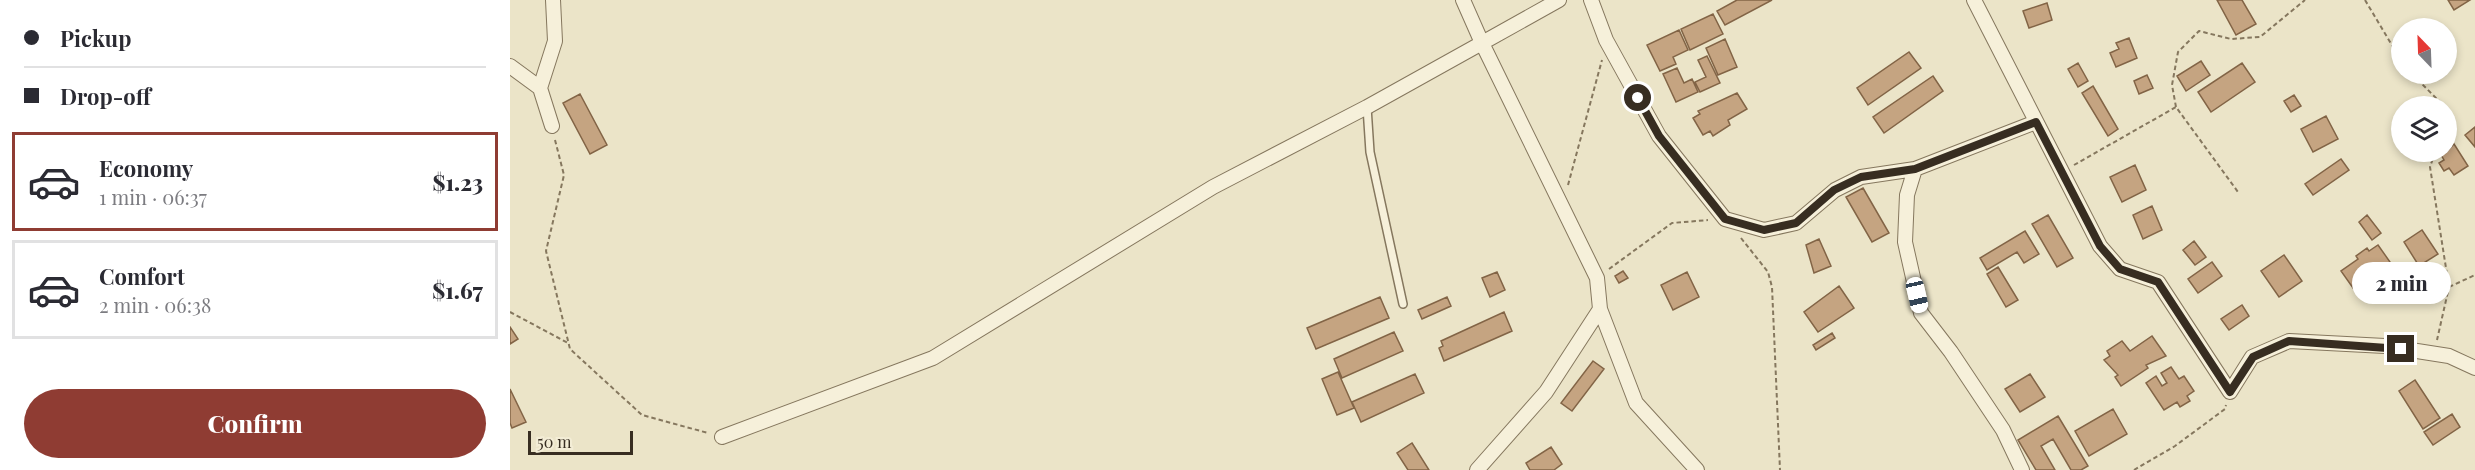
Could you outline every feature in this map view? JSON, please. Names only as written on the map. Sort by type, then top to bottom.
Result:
[{"type":"street","points":[[552,126],[540,88],[555,41],[553,0]]},
{"type":"street","points":[[1463,0],[1597,278],[1600,309],[1636,403],[1697,470]]},
{"type":"street","points":[[722,437],[933,358],[1213,187],[1367,107],[1559,0]]},
{"type":"street","points":[[1591,0],[1606,40],[1659,136],[1725,219],[1764,230],[1796,223],[1834,190],[1861,177],[1915,169],[2036,122]]},
{"type":"street","points":[[1974,0],[2100,246],[2120,269],[2158,282],[2230,392],[2253,357],[2289,341],[2385,346],[2449,356],[2475,368]]},
{"type":"street","points":[[510,66],[540,88]]},
{"type":"street","points":[[1915,169],[1907,195],[1905,242],[1921,313],[1951,352],[2003,430],[2022,470]]},
{"type":"street","points":[[1477,470],[1546,392],[1600,309]]},
{"type":"lane","points":[[1367,107],[1370,152],[1403,304]]},
{"type":"path","points":[[2238,192],[2176,107],[2172,85],[2178,52],[2199,31],[2231,39],[2260,37],[2305,0]]},
{"type":"path","points":[[2365,0],[2391,44]]},
{"type":"path","points":[[1567,185],[1585,129],[1606,40]]},
{"type":"path","points":[[2422,84],[2433,96]]},
{"type":"path","points":[[2062,171],[2176,107]]},
{"type":"path","points":[[552,126],[564,175],[546,251],[570,349],[642,415],[722,437]]},
{"type":"path","points":[[2432,162],[2430,167],[2449,287],[2434,354]]},
{"type":"path","points":[[1597,278],[1672,223],[1725,219]]},
{"type":"path","points":[[1739,236],[1768,272],[1772,287],[1780,470]]},
{"type":"path","points":[[2449,287],[2475,275]]},
{"type":"path","points":[[510,312],[568,343]]},
{"type":"path","points":[[2134,470],[2175,446],[2225,409],[2230,392]]},
{"type":"building","points":[[1737,0],[1772,0],[1725,25],[1717,11]]},
{"type":"building","points":[[2217,0],[2242,0],[2256,24],[2236,35]]},
{"type":"building","points":[[2448,0],[2470,0],[2454,10]]},
{"type":"building","points":[[2047,3],[2052,20],[2029,28],[2023,11]]},
{"type":"building","points":[[1713,14],[1723,34],[1690,50],[1681,29]]},
{"type":"building","points":[[1679,30],[1688,50],[1673,57],[1676,64],[1660,71],[1647,45]]},
{"type":"building","points":[[2129,38],[2137,58],[2116,67],[2110,53],[2119,49],[2116,43]]},
{"type":"building","points":[[1725,39],[1737,67],[1718,75],[1706,48]]},
{"type":"building","points":[[1909,52],[1921,68],[1868,105],[1857,88]]},
{"type":"building","points":[[1707,56],[1720,83],[1700,92],[1695,82],[1706,77],[1698,60]]},
{"type":"building","points":[[2201,61],[2210,75],[2186,91],[2177,76]]},
{"type":"building","points":[[2078,63],[2088,81],[2078,87],[2068,69]]},
{"type":"building","points":[[2242,63],[2255,82],[2211,112],[2198,92]]},
{"type":"building","points":[[1677,68],[1684,83],[1692,79],[1698,92],[1676,102],[1663,74]]},
{"type":"building","points":[[2147,75],[2153,88],[2139,94],[2134,81]]},
{"type":"building","points":[[1933,76],[1943,91],[1884,133],[1873,117]]},
{"type":"building","points":[[2093,86],[2118,129],[2108,136],[2082,93]]},
{"type":"building","points":[[1737,93],[1747,109],[1728,120],[1730,125],[1713,136],[1710,131],[1703,135],[1693,118],[1700,114],[1698,111]]},
{"type":"building","points":[[580,94],[607,145],[590,154],[563,103]]},
{"type":"building","points":[[2294,95],[2301,106],[2291,112],[2284,101]]},
{"type":"building","points":[[2326,116],[2338,139],[2313,152],[2301,129]]},
{"type":"building","points":[[2475,127],[2475,147],[2465,135]]},
{"type":"building","points":[[2457,149],[2468,166],[2454,175],[2449,168],[2444,171],[2439,163],[2457,162]]},
{"type":"building","points":[[2341,159],[2349,170],[2313,195],[2305,184]]},
{"type":"building","points":[[2135,165],[2146,190],[2122,202],[2110,177]]},
{"type":"building","points":[[1863,188],[1889,233],[1872,242],[1846,197]]},
{"type":"building","points":[[2152,206],[2162,230],[2143,239],[2133,215]]},
{"type":"building","points":[[2048,215],[2073,258],[2057,267],[2032,224]]},
{"type":"building","points":[[2367,215],[2381,233],[2372,240],[2359,222]]},
{"type":"building","points":[[2422,230],[2438,254],[2419,266],[2404,242]]},
{"type":"building","points":[[2025,231],[2039,254],[2024,263],[2017,252],[1987,270],[1980,258]]},
{"type":"building","points":[[1819,239],[1831,266],[1814,273],[1806,245]]},
{"type":"building","points":[[2194,241],[2206,257],[2195,265],[2183,250]]},
{"type":"building","points":[[2378,245],[2390,262],[2378,270],[2382,276],[2372,283],[2368,277],[2353,288],[2341,271],[2358,259],[2356,256],[2367,248],[2369,251]]},
{"type":"building","points":[[2284,255],[2302,281],[2279,297],[2261,271]]},
{"type":"building","points":[[2212,262],[2222,276],[2198,293],[2188,279]]},
{"type":"building","points":[[1998,267],[2018,300],[2006,307],[1987,274]]},
{"type":"building","points":[[1623,271],[1628,278],[1619,283],[1615,276]]},
{"type":"building","points":[[1497,272],[1505,290],[1490,297],[1482,278]]},
{"type":"building","points":[[1687,272],[1699,297],[1673,310],[1661,285]]},
{"type":"building","points":[[1839,286],[1854,308],[1818,332],[1804,312]]},
{"type":"building","points":[[1380,297],[1389,318],[1316,349],[1307,328]]},
{"type":"building","points":[[1447,297],[1451,306],[1422,319],[1418,310]]},
{"type":"building","points":[[2242,305],[2249,316],[2229,330],[2221,319]]},
{"type":"building","points":[[1504,312],[1512,331],[1444,361],[1439,348],[1443,346],[1441,341]]},
{"type":"building","points":[[510,327],[518,339],[510,344]]},
{"type":"building","points":[[1394,332],[1403,351],[1342,378],[1334,359]]},
{"type":"building","points":[[1832,333],[1835,338],[1816,350],[1813,345]]},
{"type":"building","points":[[2152,336],[2166,356],[2146,365],[2148,368],[2121,386],[2115,377],[2118,375],[2104,360],[2110,356],[2107,351],[2122,341],[2130,351]]},
{"type":"building","points":[[1593,361],[1604,369],[1572,411],[1561,403]]},
{"type":"building","points":[[2171,367],[2179,379],[2184,376],[2194,391],[2187,396],[2190,401],[2180,407],[2177,402],[2164,410],[2146,383],[2156,376],[2162,386],[2167,383],[2161,373]]},
{"type":"building","points":[[1338,372],[1354,408],[1337,415],[1322,379]]},
{"type":"building","points":[[1415,374],[1424,393],[1361,422],[1352,402]]},
{"type":"building","points":[[2030,374],[2045,397],[2020,412],[2005,389]]},
{"type":"building","points":[[2415,380],[2440,418],[2423,429],[2399,391]]},
{"type":"building","points":[[510,389],[526,422],[512,428],[510,423]]},
{"type":"building","points":[[2113,409],[2127,434],[2089,456],[2075,431]]},
{"type":"building","points":[[2452,414],[2460,427],[2433,445],[2424,432]]},
{"type":"building","points":[[2058,416],[2088,466],[2081,470],[2071,470],[2053,439],[2041,446],[2055,470],[2036,470],[2018,440]]},
{"type":"building","points":[[1412,443],[1429,470],[1408,470],[1397,453]]},
{"type":"building","points":[[1551,447],[1562,464],[1554,470],[1530,470],[1526,463]]},
{"type":"route","points":[[1638,98],[1659,136],[1725,219],[1764,230],[1796,223],[1834,190],[1861,177],[1915,169],[2036,122],[2100,246],[2120,269],[2158,282],[2230,392],[2253,357],[2289,341],[2385,346],[2401,349]]}]
